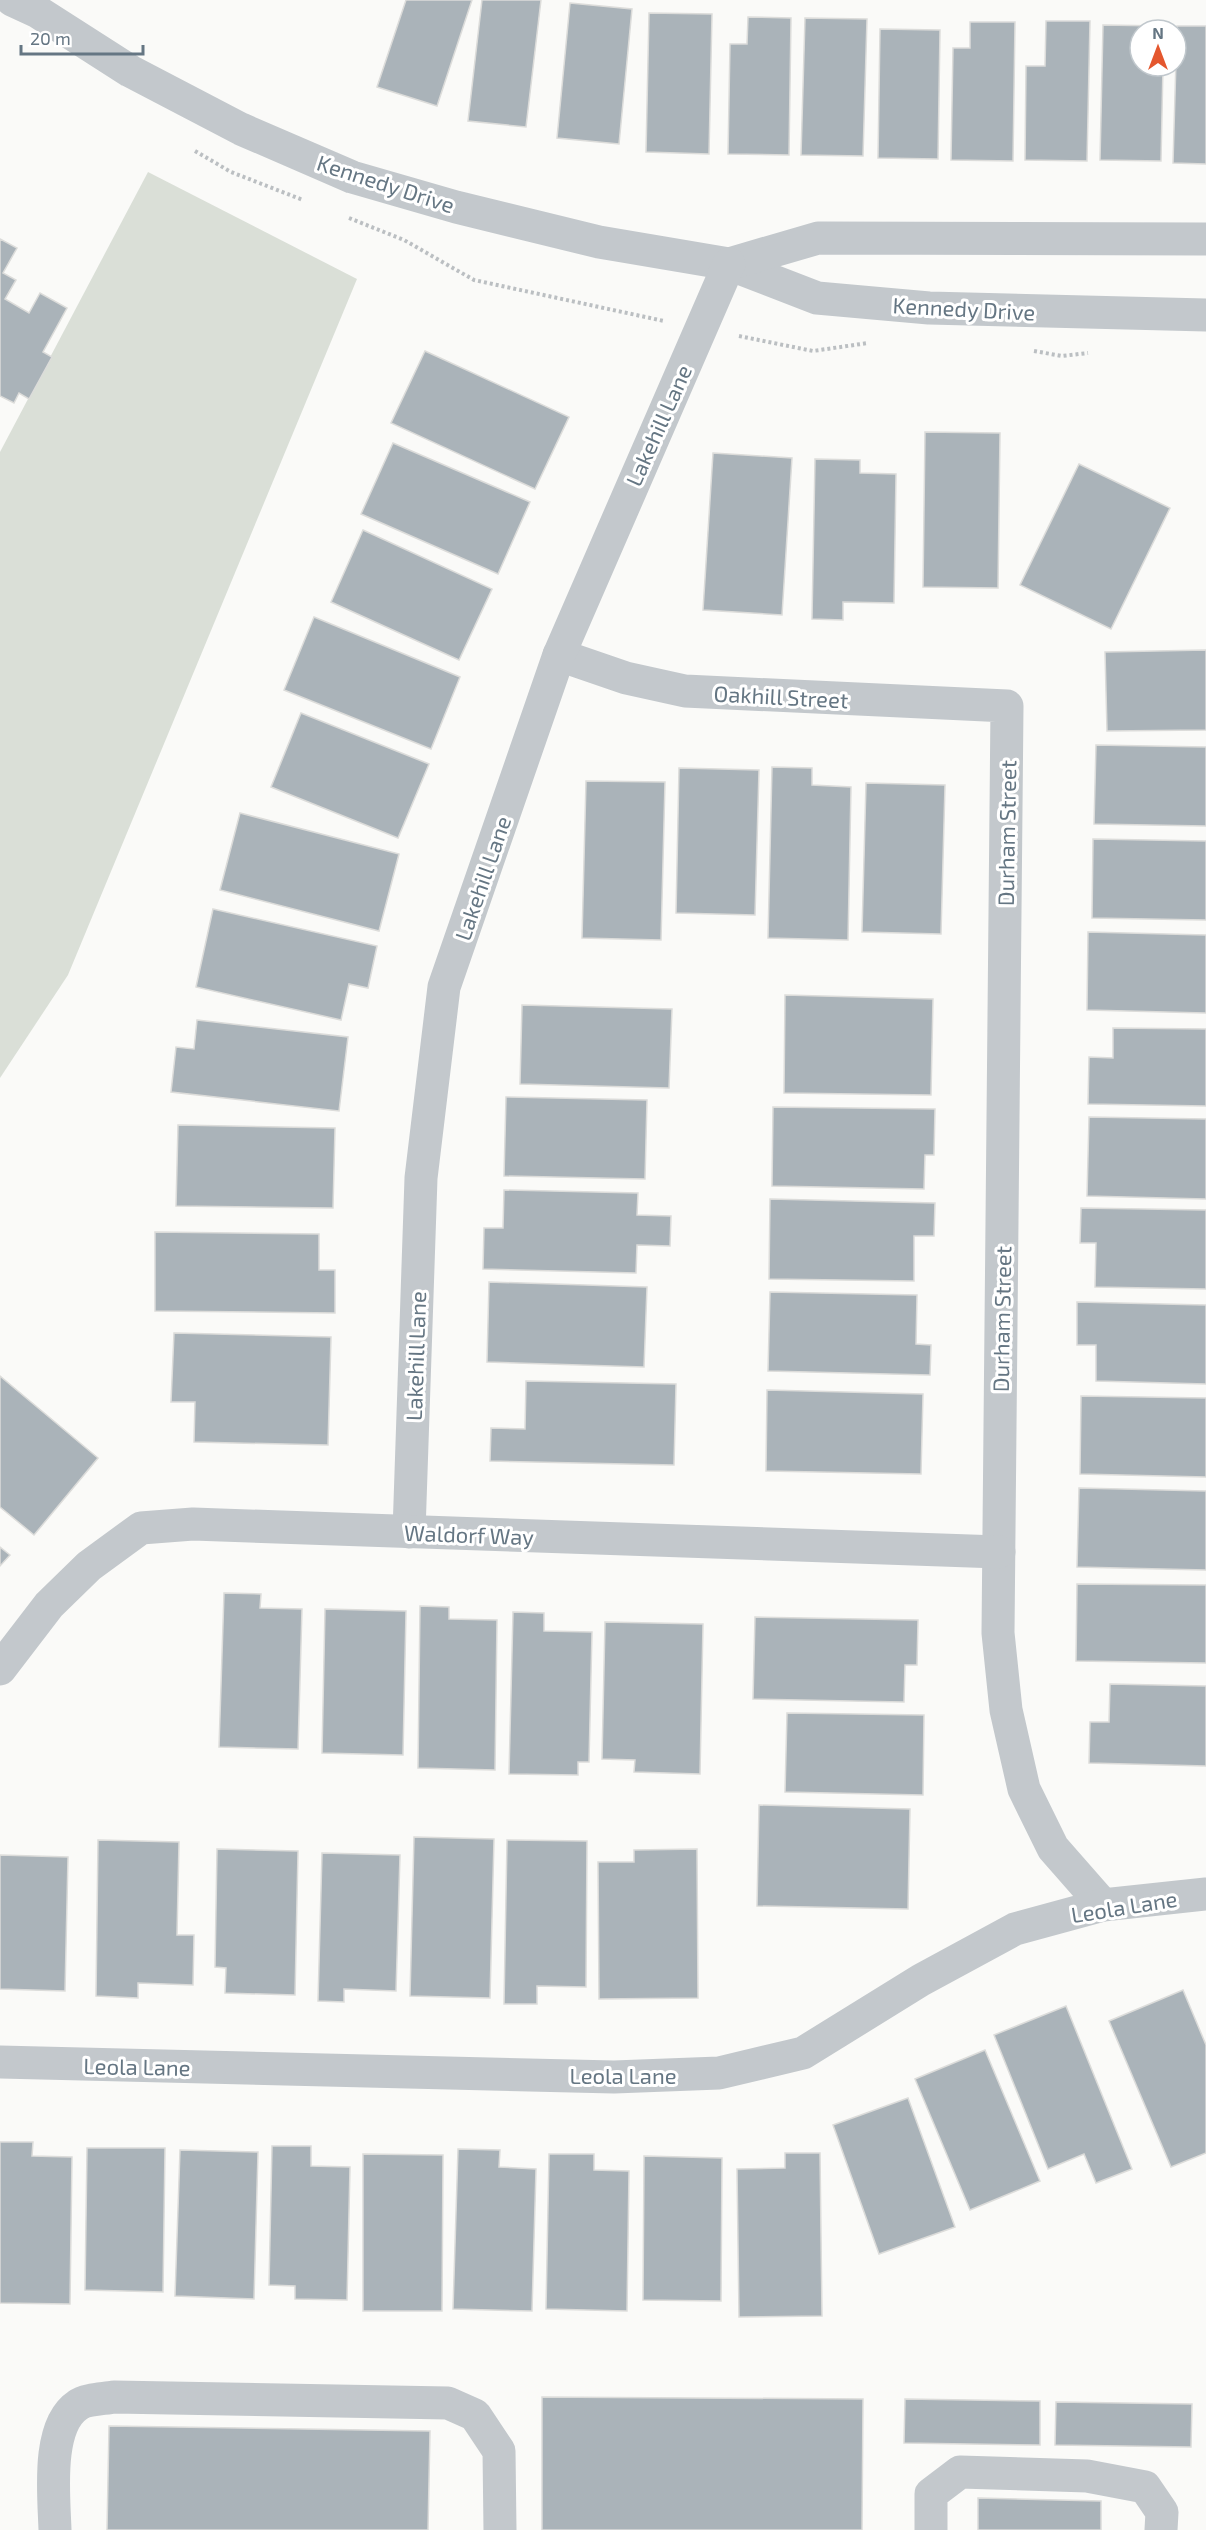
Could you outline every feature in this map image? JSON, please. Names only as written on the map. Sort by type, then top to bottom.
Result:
[{"type":"street","name":"Kennedy Drive","points":[[27,4],[147,80],[241,129],[352,177],[456,207],[599,242],[729,264],[817,298],[929,308],[1206,315]]},
{"type":"street","name":"Kennedy Drive","points":[[729,264],[818,238],[1206,239]]},
{"type":"street","name":"Lakehill Lane","points":[[409,1532],[421,1178],[444,987],[560,655],[729,264]]},
{"type":"street","name":"Oakhill Street","points":[[560,655],[626,678],[685,692],[1007,706]]},
{"type":"street","name":"Durham Street","points":[[1007,706],[998,1633],[1006,1710],[1024,1789],[1053,1848],[1103,1905]]},
{"type":"street","name":"Waldorf Way","points":[[0,1669],[49,1605],[89,1566],[141,1528],[193,1524],[999,1552]]},
{"type":"street","name":"Leola Lane","points":[[0,2062],[602,2076],[719,2073],[802,2053],[921,1980],[1015,1929],[1103,1905],[1206,1894]]},
{"type":"street","points":[[55,2530],[54,2457],[60,2427],[78,2405],[114,2397],[448,2403],[475,2415],[499,2451],[500,2530]]},
{"type":"street","points":[[931,2530],[931,2494],[960,2472],[1087,2476],[1145,2487],[1162,2512],[1161,2530]]},
{"type":"shaded area","points":[[148,172],[357,279],[68,975],[0,1078],[0,452]]},
{"type":"building","points":[[406,0],[472,0],[437,106],[377,87]]},
{"type":"building","points":[[482,0],[541,0],[526,127],[468,121]]},
{"type":"building","points":[[570,3],[632,9],[619,144],[557,138]]},
{"type":"building","points":[[649,13],[712,14],[709,154],[646,152]]},
{"type":"building","points":[[748,17],[791,18],[789,155],[728,154],[730,44],[747,44]]},
{"type":"building","points":[[805,18],[867,19],[863,156],[801,155]]},
{"type":"building","points":[[1046,21],[1090,21],[1087,161],[1025,160],[1026,66],[1045,66]]},
{"type":"building","points":[[970,22],[1015,22],[1013,161],[951,160],[953,48],[970,48]]},
{"type":"building","points":[[1103,25],[1128,25],[1128,78],[1163,78],[1161,161],[1100,160]]},
{"type":"building","points":[[1188,26],[1206,26],[1206,164],[1173,163],[1175,78],[1188,78]]},
{"type":"building","points":[[880,29],[940,30],[938,159],[878,158]]},
{"type":"building","points":[[0,239],[17,248],[3,273],[16,280],[5,299],[29,313],[40,293],[67,308],[43,352],[52,357],[29,399],[19,393],[14,403],[0,396]]},
{"type":"building","points":[[425,351],[569,417],[535,489],[391,423]]},
{"type":"building","points":[[925,432],[1000,433],[998,588],[923,587]]},
{"type":"building","points":[[393,443],[530,502],[498,574],[361,514]]},
{"type":"building","points":[[713,453],[792,458],[782,615],[703,610]]},
{"type":"building","points":[[815,459],[860,460],[860,473],[896,474],[894,603],[843,602],[843,620],[812,619]]},
{"type":"building","points":[[1079,464],[1170,508],[1111,629],[1020,585]]},
{"type":"building","points":[[363,530],[492,589],[459,660],[331,602]]},
{"type":"building","points":[[314,617],[460,677],[431,749],[284,690]]},
{"type":"building","points":[[1206,650],[1206,730],[1107,731],[1105,652]]},
{"type":"building","points":[[301,713],[429,764],[398,838],[271,787]]},
{"type":"building","points":[[1096,745],[1206,747],[1206,826],[1094,824]]},
{"type":"building","points":[[772,767],[812,768],[812,785],[851,787],[848,940],[768,938]]},
{"type":"building","points":[[679,768],[759,770],[755,915],[676,913]]},
{"type":"building","points":[[586,781],[665,782],[661,940],[582,938]]},
{"type":"building","points":[[866,783],[945,785],[941,934],[862,932]]},
{"type":"building","points":[[240,813],[399,854],[379,931],[220,890]]},
{"type":"building","points":[[1093,839],[1206,841],[1206,920],[1092,918]]},
{"type":"building","points":[[213,909],[377,946],[368,988],[349,984],[341,1020],[196,987]]},
{"type":"building","points":[[1088,932],[1206,935],[1206,1013],[1087,1010]]},
{"type":"building","points":[[785,995],[933,999],[931,1095],[784,1093]]},
{"type":"building","points":[[522,1005],[672,1009],[669,1088],[520,1084]]},
{"type":"building","points":[[197,1020],[348,1037],[339,1111],[171,1092],[176,1047],[194,1049]]},
{"type":"building","points":[[1113,1028],[1206,1029],[1206,1106],[1088,1104],[1089,1057],[1113,1058]]},
{"type":"building","points":[[506,1097],[647,1100],[645,1179],[504,1176]]},
{"type":"building","points":[[773,1107],[935,1109],[934,1155],[925,1155],[924,1189],[772,1186]]},
{"type":"building","points":[[1089,1117],[1206,1119],[1206,1199],[1087,1196]]},
{"type":"building","points":[[178,1125],[335,1128],[333,1208],[176,1206]]},
{"type":"building","points":[[504,1190],[638,1193],[637,1215],[671,1216],[670,1246],[637,1245],[636,1273],[483,1269],[484,1228],[503,1228]]},
{"type":"building","points":[[770,1199],[935,1203],[934,1236],[914,1236],[914,1281],[769,1279]]},
{"type":"building","points":[[1081,1208],[1206,1210],[1206,1289],[1095,1287],[1096,1243],[1080,1243]]},
{"type":"building","points":[[155,1232],[319,1234],[319,1270],[335,1270],[335,1313],[155,1311]]},
{"type":"building","points":[[489,1282],[647,1287],[644,1367],[487,1362]]},
{"type":"building","points":[[770,1292],[917,1295],[916,1344],[931,1345],[930,1375],[768,1371]]},
{"type":"building","points":[[1077,1302],[1206,1305],[1206,1384],[1096,1381],[1096,1345],[1077,1345]]},
{"type":"building","points":[[174,1333],[331,1337],[328,1445],[194,1442],[195,1402],[171,1402]]},
{"type":"building","points":[[0,1376],[98,1458],[34,1535],[0,1507]]},
{"type":"building","points":[[526,1381],[676,1384],[674,1465],[490,1461],[491,1428],[525,1429]]},
{"type":"building","points":[[767,1390],[923,1394],[921,1474],[766,1471]]},
{"type":"building","points":[[1081,1396],[1206,1398],[1206,1477],[1080,1474]]},
{"type":"building","points":[[1079,1488],[1206,1491],[1206,1570],[1077,1567]]},
{"type":"building","points":[[0,1547],[10,1555],[0,1566]]},
{"type":"building","points":[[1077,1584],[1206,1585],[1206,1663],[1076,1661]]},
{"type":"building","points":[[224,1593],[261,1594],[260,1608],[302,1609],[298,1749],[219,1747]]},
{"type":"building","points":[[420,1606],[449,1607],[449,1619],[497,1620],[495,1770],[418,1768]]},
{"type":"building","points":[[325,1609],[406,1611],[403,1755],[322,1753]]},
{"type":"building","points":[[513,1612],[544,1613],[544,1631],[592,1632],[589,1762],[578,1762],[578,1775],[509,1774]]},
{"type":"building","points":[[755,1617],[918,1620],[917,1665],[905,1665],[904,1702],[753,1699]]},
{"type":"building","points":[[605,1622],[703,1624],[700,1774],[634,1772],[635,1760],[602,1759]]},
{"type":"building","points":[[1110,1684],[1206,1686],[1206,1766],[1089,1763],[1090,1722],[1109,1722]]},
{"type":"building","points":[[787,1713],[924,1715],[923,1795],[785,1792]]},
{"type":"building","points":[[759,1805],[910,1809],[908,1909],[757,1906]]},
{"type":"building","points":[[414,1837],[494,1839],[490,1998],[410,1996]]},
{"type":"building","points":[[98,1840],[179,1842],[177,1935],[194,1935],[193,1985],[138,1983],[138,1998],[96,1996]]},
{"type":"building","points":[[507,1840],[587,1841],[586,1987],[537,1986],[537,2004],[504,2004]]},
{"type":"building","points":[[217,1849],[298,1851],[295,1995],[225,1993],[226,1968],[215,1967]]},
{"type":"building","points":[[697,1849],[698,1998],[599,1999],[598,1862],[634,1862],[634,1850]]},
{"type":"building","points":[[322,1853],[400,1855],[396,1991],[344,1989],[344,2002],[318,2001]]},
{"type":"building","points":[[0,1855],[68,1857],[65,1991],[0,1989]]},
{"type":"building","points":[[1183,1990],[1206,2045],[1206,2153],[1171,2167],[1109,2021]]},
{"type":"building","points":[[1066,2006],[1132,2169],[1096,2183],[1084,2154],[1048,2169],[994,2035]]},
{"type":"building","points":[[985,2050],[1040,2181],[970,2210],[915,2079]]},
{"type":"building","points":[[908,2098],[955,2227],[879,2254],[833,2125]]},
{"type":"building","points":[[0,2142],[33,2142],[32,2156],[72,2157],[70,2304],[0,2303]]},
{"type":"building","points":[[272,2146],[311,2146],[311,2166],[350,2167],[347,2300],[295,2299],[295,2286],[269,2285]]},
{"type":"building","points":[[87,2148],[165,2148],[163,2292],[85,2290]]},
{"type":"building","points":[[458,2149],[500,2150],[499,2167],[536,2169],[532,2311],[453,2309]]},
{"type":"building","points":[[180,2150],[258,2152],[254,2299],[175,2296]]},
{"type":"building","points":[[785,2153],[820,2153],[822,2316],[739,2317],[737,2169],[785,2168]]},
{"type":"building","points":[[363,2154],[443,2155],[442,2311],[363,2311]]},
{"type":"building","points":[[549,2154],[594,2154],[594,2170],[629,2171],[627,2311],[546,2309]]},
{"type":"building","points":[[644,2156],[722,2158],[721,2301],[643,2300]]},
{"type":"building","points":[[542,2397],[863,2399],[862,2530],[542,2530]]},
{"type":"building","points":[[905,2399],[1040,2401],[1040,2445],[904,2443]]},
{"type":"building","points":[[1056,2402],[1192,2404],[1191,2447],[1055,2445]]},
{"type":"building","points":[[109,2426],[430,2431],[428,2530],[107,2530]]},
{"type":"building","points":[[978,2498],[1101,2501],[1101,2530],[978,2530]]}]
